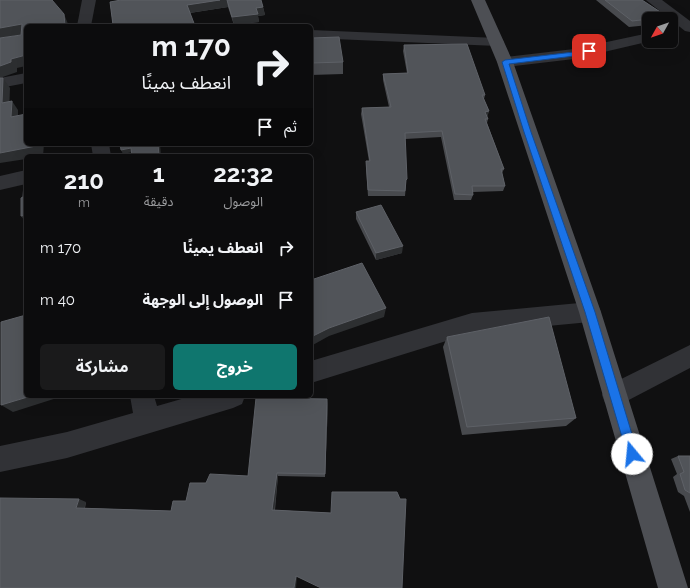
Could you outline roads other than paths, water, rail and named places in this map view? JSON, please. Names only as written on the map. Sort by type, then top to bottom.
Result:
[{"type":"main road","points":[[478,0],[505,62],[590,312],[673,588]]},
{"type":"street","points":[[84,24],[89,0]]},
{"type":"street","points":[[654,0],[690,28]]},
{"type":"street","points":[[678,31],[690,28]]},
{"type":"street","points":[[313,34],[497,42]]},
{"type":"street","points":[[505,62],[574,54],[642,39]]},
{"type":"street","points":[[0,83],[24,78]]},
{"type":"street","points":[[0,183],[24,177]]},
{"type":"street","points":[[313,371],[472,322],[590,312]]},
{"type":"street","points":[[614,395],[690,356]]},
{"type":"street","points":[[142,398],[148,422]]},
{"type":"street","points":[[0,459],[67,445],[226,398]]}]
